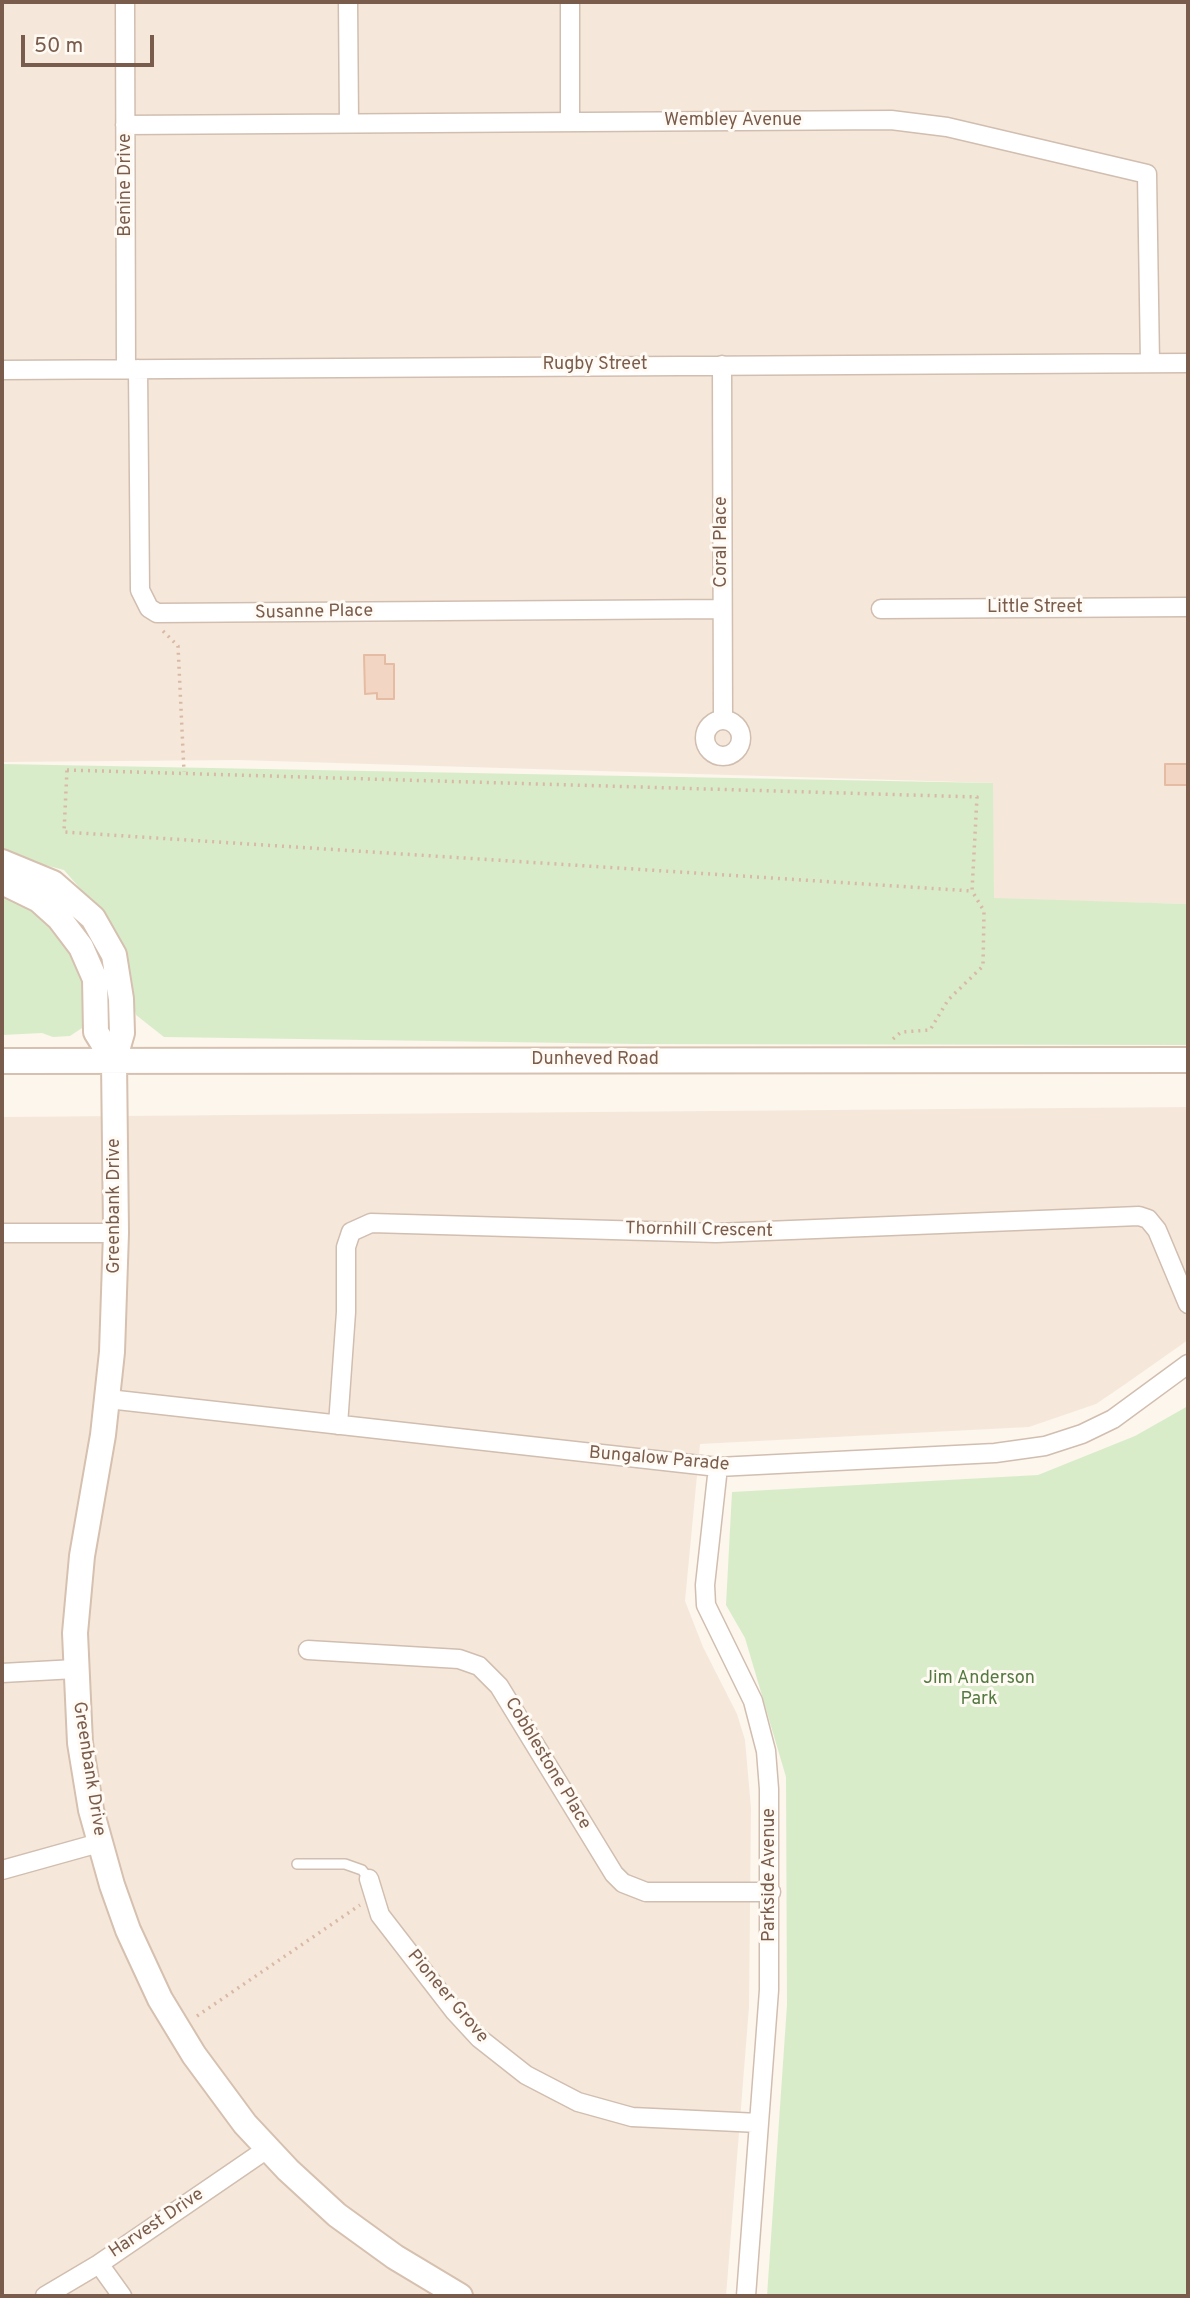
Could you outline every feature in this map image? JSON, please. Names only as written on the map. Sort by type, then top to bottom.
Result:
[{"type":"street","name":"Benine Drive","points":[[125,2],[125,125],[132,369]]},
{"type":"street","points":[[348,2],[349,123]]},
{"type":"street","points":[[570,2],[570,122]]},
{"type":"street","name":"Wembley Avenue","points":[[125,125],[909,122],[947,127],[1147,174],[1150,363]]},
{"type":"street","name":"Rugby Street","points":[[2,370],[1188,363]]},
{"type":"street","name":"Coral Place","points":[[722,365],[723,720]]},
{"type":"street","points":[[132,369],[140,590],[156,617]]},
{"type":"street","name":"Little Street","points":[[881,609],[1188,607]]},
{"type":"street","name":"Susanne Place","points":[[156,617],[722,609]]},
{"type":"street","name":"Greenbank Drive","points":[[2,862],[60,887],[76,899],[101,928],[114,955],[121,999],[122,1033],[114,1061],[116,1233],[108,1399],[80,1567],[75,1669],[80,1743],[99,1843],[128,1930],[160,1999],[204,2070],[268,2149],[356,2229],[419,2273],[460,2296]]},
{"type":"street","points":[[2,882],[39,900],[59,918],[81,947],[94,979],[96,1032],[114,1061]]},
{"type":"street","name":"Dunheved Road","points":[[2,1061],[1188,1060]]},
{"type":"street","name":"Thornhill Crescent","points":[[338,1425],[348,1238],[356,1228],[370,1223],[716,1234],[1139,1216],[1148,1219],[1157,1230],[1188,1304]]},
{"type":"street","points":[[2,1233],[116,1233]]},
{"type":"street","name":"Bungalow Parade","points":[[108,1399],[718,1468],[995,1453],[1045,1446],[1082,1434],[1113,1419],[1188,1364]]},
{"type":"street","name":"Parkside Avenue","points":[[718,1468],[704,1595],[711,1621],[746,1685],[762,1732],[769,1771],[769,1990],[746,2296]]},
{"type":"street","name":"Cobblestone Place","points":[[308,1650],[459,1659],[479,1666],[499,1686],[614,1874],[623,1883],[646,1892],[771,1892]]},
{"type":"street","points":[[2,1673],[75,1669]]},
{"type":"street","points":[[2,1870],[99,1843]]},
{"type":"street","name":"Pioneer Grove","points":[[369,1879],[373,1899],[384,1921],[467,2027],[534,2080],[578,2102],[632,2117],[759,2123]]},
{"type":"street","name":"Harvest Drive","points":[[45,2296],[99,2264],[268,2149]]},
{"type":"street","points":[[99,2264],[122,2296]]},
{"type":"lane","points":[[297,1864],[345,1864],[362,1870],[369,1879]]},
{"type":"path","points":[[156,617],[178,646],[184,772]]},
{"type":"path","points":[[871,1059],[901,1032],[930,1030],[948,1000],[983,966],[984,911],[972,891],[977,797],[67,770],[64,832],[972,891]]},
{"type":"path","points":[[197,2016],[357,1906],[373,1899]]},
{"type":"shaded area","points":[[2,2],[1188,2],[1188,904],[993,899],[993,783],[238,760],[2,762]]},
{"type":"shaded area","points":[[1188,1107],[1188,1340],[1124,1385],[1096,1404],[1029,1427],[700,1444],[685,1601],[703,1647],[737,1714],[745,1740],[751,1808],[749,2007],[726,2296],[2,2296],[2,1117]]},
{"type":"green space","points":[[2,764],[993,783],[994,898],[1188,904],[1188,1045],[638,1044],[164,1037],[136,1015],[110,923],[64,870],[2,854]]},
{"type":"green space","points":[[2,891],[42,913],[75,953],[86,976],[85,1026],[70,1036],[53,1037],[42,1033],[2,1035]]},
{"type":"green space","name":"Jim Anderson Park","points":[[1188,1406],[1188,2296],[767,2296],[787,2005],[786,1777],[745,1638],[726,1605],[732,1492],[1038,1475],[1135,1436]]},
{"type":"building","points":[[364,655],[385,655],[385,664],[394,664],[394,699],[377,699],[377,693],[365,694]]},
{"type":"building","points":[[1165,764],[1188,764],[1188,785],[1165,785]]}]
